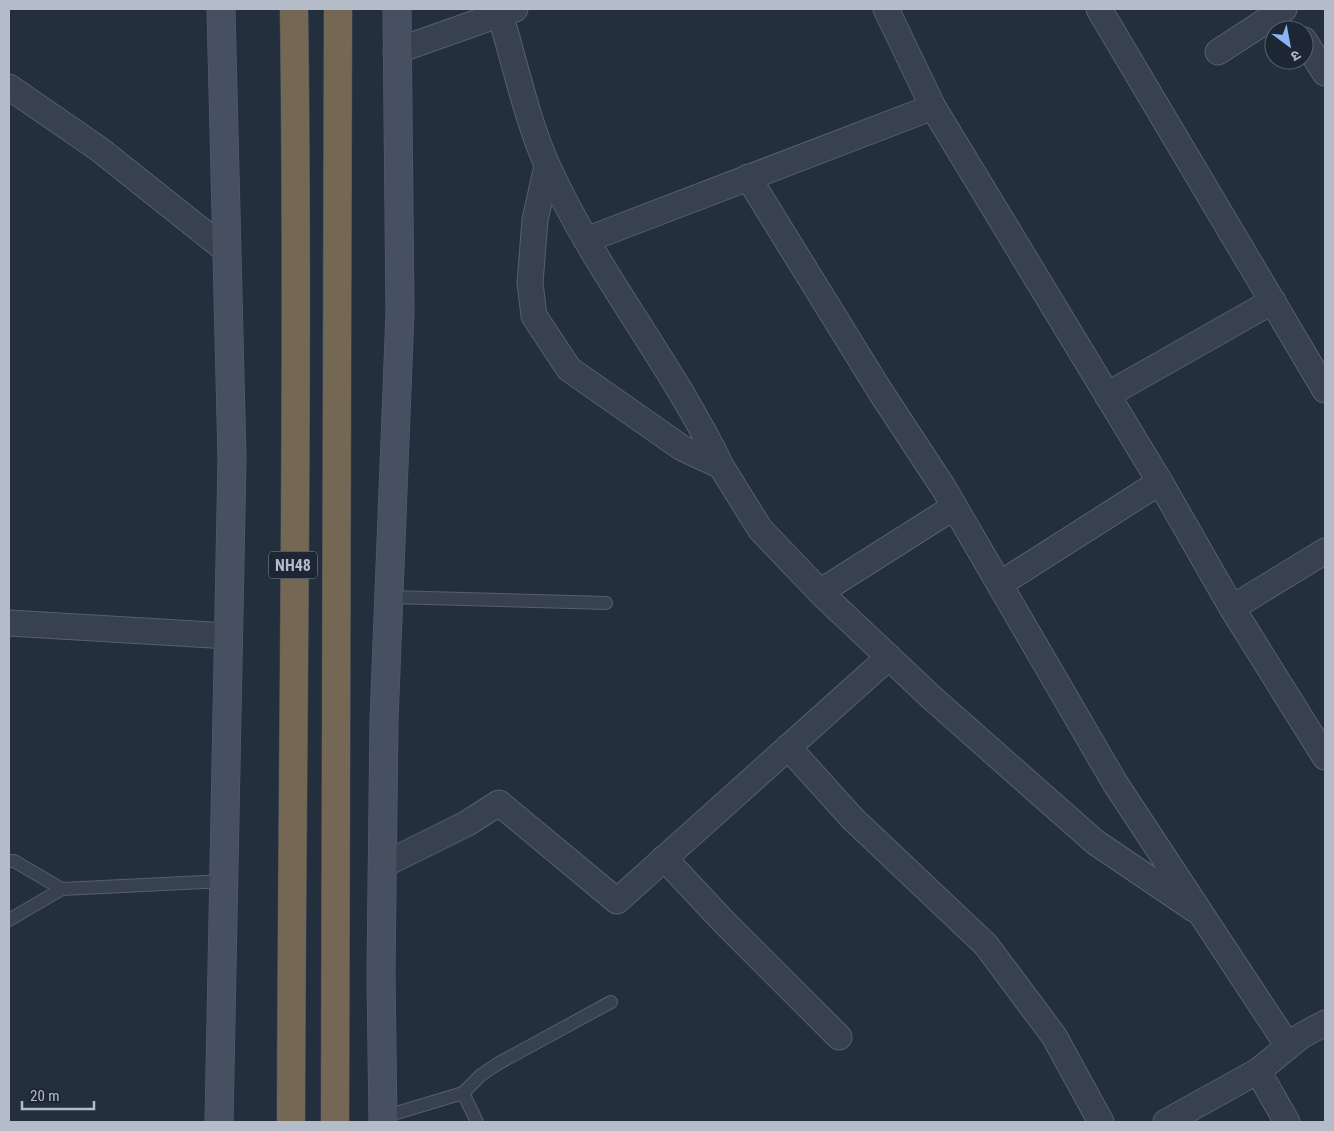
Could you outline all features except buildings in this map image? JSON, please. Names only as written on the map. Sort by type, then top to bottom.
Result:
[{"type":"highway","name":"NH48","points":[[291,1122],[297,261],[294,9]]},
{"type":"highway","name":"NH48","points":[[335,1122],[338,9]]},
{"type":"main road","points":[[220,1122],[232,459],[221,9]]},
{"type":"main road","points":[[383,1120],[380,974],[384,720],[400,313],[397,9]]},
{"type":"street","points":[[886,9],[933,108],[1160,482],[1232,608],[1325,757]]},
{"type":"street","points":[[1099,9],[1325,390]]},
{"type":"street","points":[[1218,52],[1284,9],[1291,20]]},
{"type":"street","points":[[396,52],[507,11],[548,166],[586,240],[700,423],[721,466],[760,529],[820,592],[889,657],[1095,842],[1203,916]]},
{"type":"street","points":[[1314,56],[1325,73]]},
{"type":"street","points":[[9,87],[99,149],[226,250]]},
{"type":"street","points":[[586,240],[933,108]]},
{"type":"street","points":[[548,166],[535,220],[530,283],[534,316],[569,369],[682,448],[721,466]]},
{"type":"street","points":[[748,177],[880,391],[954,506],[1115,783],[1288,1046]]},
{"type":"street","points":[[1107,395],[1273,301]]},
{"type":"street","points":[[1000,584],[1160,482]]},
{"type":"street","points":[[820,592],[954,506]]},
{"type":"street","points":[[1232,608],[1325,552]]},
{"type":"street","points":[[9,623],[229,636]]},
{"type":"street","points":[[383,865],[466,824],[499,804],[617,901],[889,657]]},
{"type":"street","points":[[788,747],[852,818],[986,945],[1054,1036],[1102,1122]]},
{"type":"street","points":[[664,858],[724,922],[839,1037]]},
{"type":"street","points":[[1166,1122],[1258,1071],[1301,1036],[1325,1023]]},
{"type":"street","points":[[1258,1071],[1287,1122]]},
{"type":"lane","points":[[390,596],[606,603]]},
{"type":"lane","points":[[9,861],[14,860],[62,889]]},
{"type":"lane","points":[[9,920],[62,889],[224,881]]},
{"type":"lane","points":[[383,1120],[463,1093],[482,1074],[499,1063],[611,1002]]},
{"type":"lane","points":[[463,1093],[477,1122]]}]
